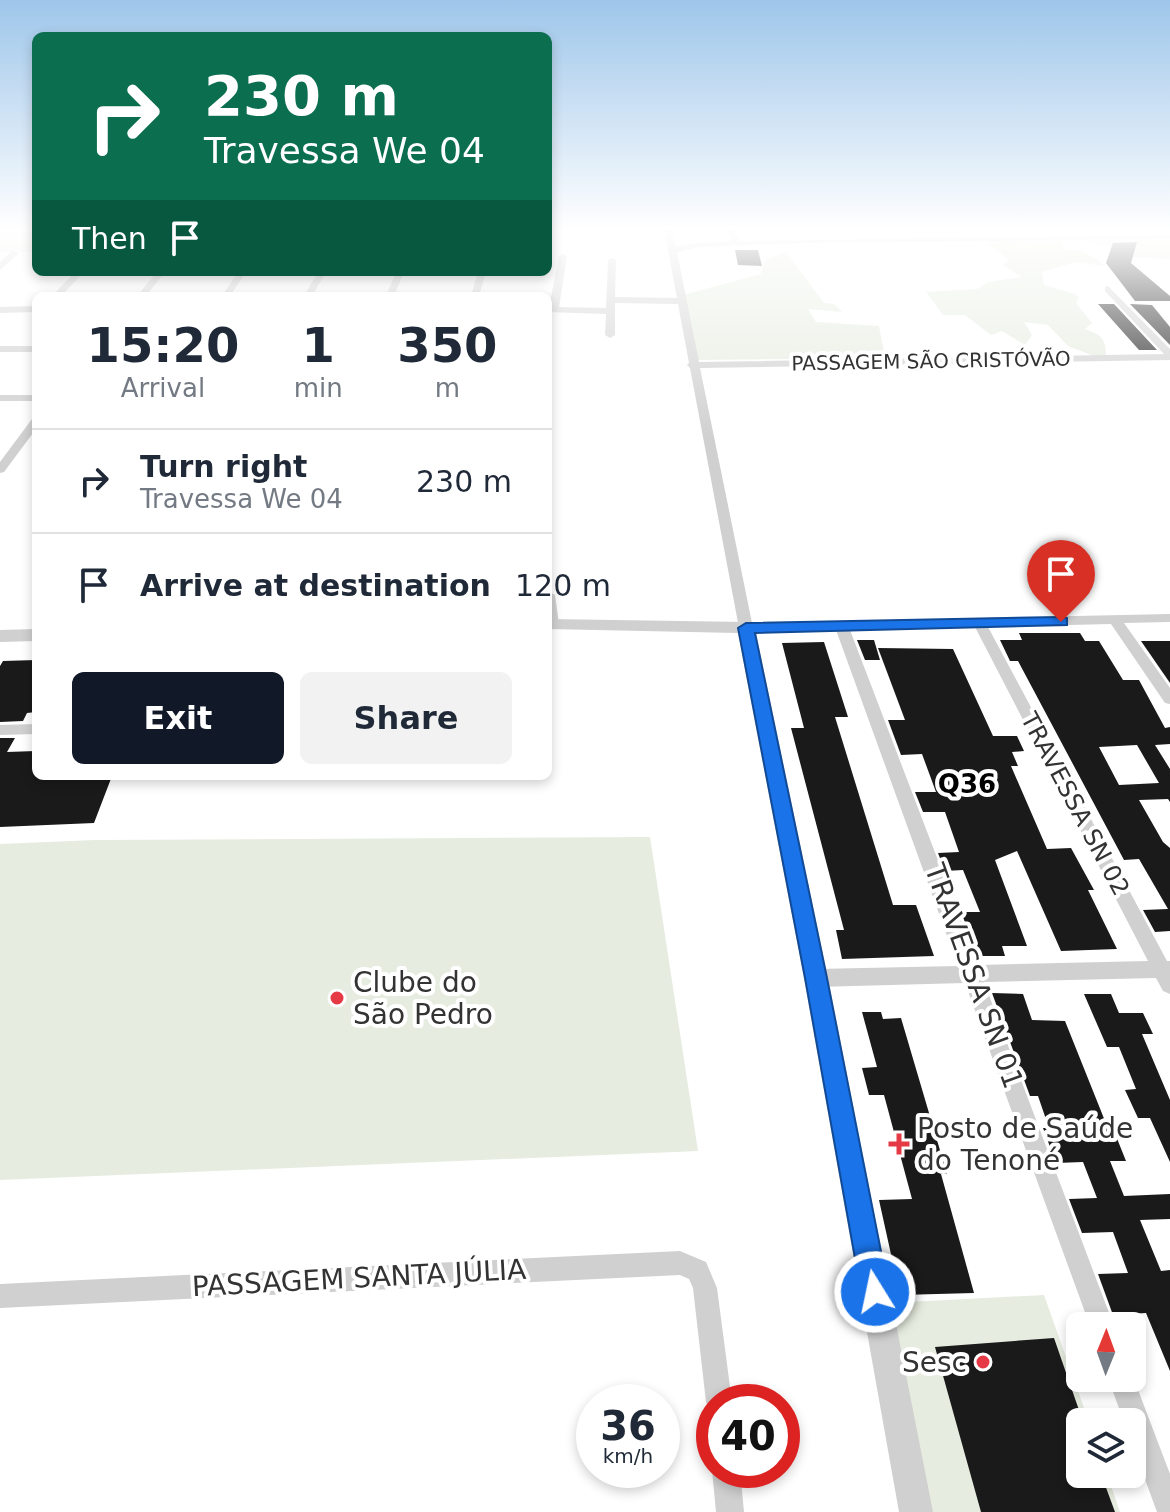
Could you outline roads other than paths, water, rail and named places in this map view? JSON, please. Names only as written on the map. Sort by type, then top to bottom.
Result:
[{"type":"street","points":[[610,335],[612,299]]},
{"type":"street","points":[[1117,299],[1170,356]]},
{"type":"street","points":[[552,309],[681,301],[816,978],[916,1512]]},
{"type":"street","points":[[0,310],[32,309]]},
{"type":"street","points":[[0,349],[32,349]]},
{"type":"street","name":"PASSAGEM SÃO CRISTÓVÃO","points":[[692,365],[1170,356]]},
{"type":"street","points":[[0,398],[32,398]]},
{"type":"street","points":[[0,470],[15,440],[32,425]]},
{"type":"street","points":[[552,624],[746,628],[1170,618]]},
{"type":"street","points":[[1115,620],[1170,699]]},
{"type":"street","name":"TRAVESSA SN 02","points":[[980,624],[1167,974]]},
{"type":"street","name":"TRAVESSA SN 01","points":[[842,627],[1097,1312]]},
{"type":"street","points":[[0,636],[32,633]]},
{"type":"street","points":[[0,730],[32,729]]},
{"type":"street","points":[[816,978],[1167,974]]},
{"type":"street","name":"PASSAGEM SANTA JÚLIA","points":[[0,1296],[680,1263],[698,1270],[705,1288],[717,1384]]},
{"type":"street","points":[[1126,1392],[1170,1511]]},
{"type":"street","points":[[728,1488],[730,1512]]},
{"type":"place","name":"Clube do São Pedro","points":[[337,998]]},
{"type":"place","name":"Posto de Saúde do Tenoné","points":[[899,1144]]},
{"type":"place","name":"Sesc","points":[[983,1362]]},
{"type":"district","name":"Q36","points":[[967,784]]}]
